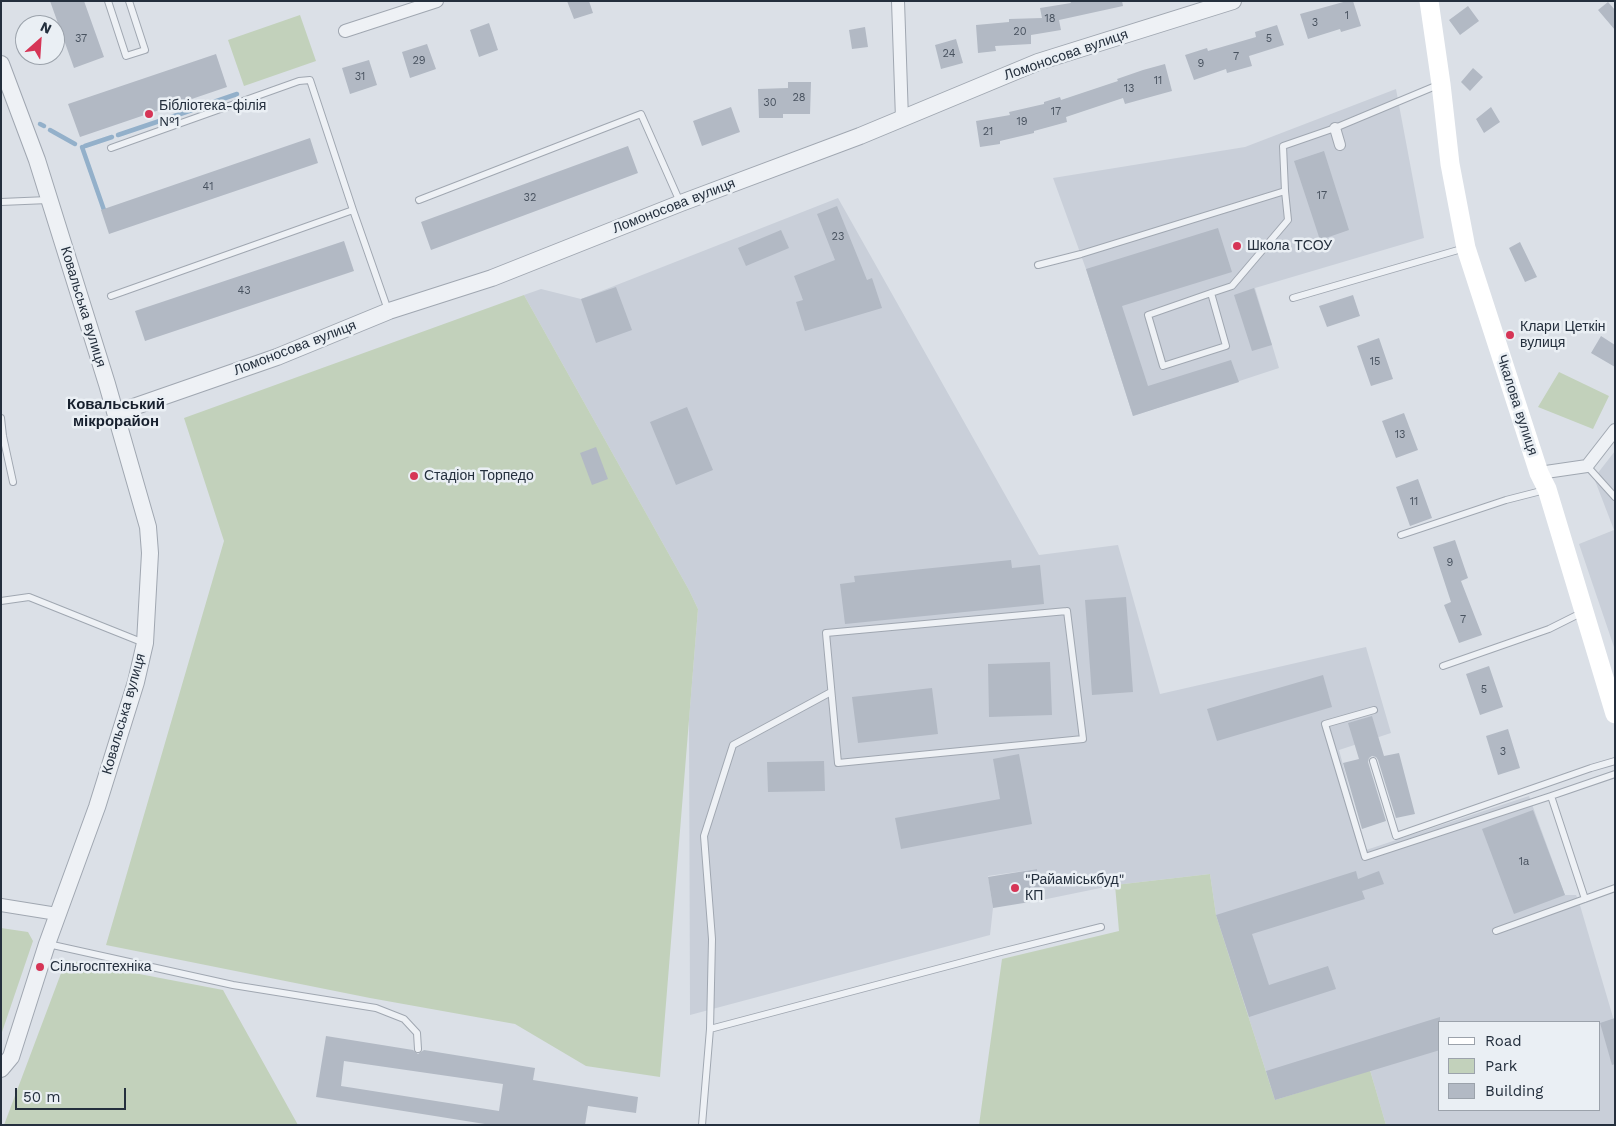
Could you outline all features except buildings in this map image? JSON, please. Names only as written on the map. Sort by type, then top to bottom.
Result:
[{"type":"main road","name":"Чкалова вулиця","points":[[1428,1],[1442,84],[1450,164],[1466,248],[1543,481],[1615,714]]},
{"type":"street","points":[[345,31],[437,1]]},
{"type":"street","points":[[898,1],[902,119]]},
{"type":"street","name":"Ломоносова вулиця","points":[[116,413],[277,357],[388,311],[492,278],[680,203],[902,119],[1038,62],[1233,1]]},
{"type":"street","name":"Ковальська вулиця","points":[[1,64],[37,160],[116,413],[148,527],[150,553],[145,643],[136,682],[97,807],[57,914],[10,1057],[1,1069]]},
{"type":"street","points":[[1335,128],[1340,145]]},
{"type":"street","points":[[1543,481],[1587,466],[1615,430]]},
{"type":"street","points":[[1,905],[57,914]]},
{"type":"lane","points":[[108,1],[126,56],[145,50],[129,1]]},
{"type":"lane","points":[[111,148],[299,81],[310,80],[388,311]]},
{"type":"lane","points":[[1211,294],[1226,346],[1163,366],[1148,315],[1232,286],[1288,220],[1283,146],[1335,128],[1442,84]]},
{"type":"lane","points":[[420,200],[641,114],[680,203]]},
{"type":"lane","points":[[1038,266],[1285,191]]},
{"type":"lane","points":[[1,202],[50,200]]},
{"type":"lane","points":[[111,296],[353,210]]},
{"type":"lane","points":[[1293,298],[1466,248]]},
{"type":"lane","points":[[1,418],[13,482]]},
{"type":"lane","points":[[1587,466],[1615,497]]},
{"type":"lane","points":[[1401,536],[1506,500],[1543,481]]},
{"type":"lane","points":[[1,601],[29,597],[145,643]]},
{"type":"lane","points":[[1067,611],[1082,739],[838,764],[831,692],[826,633],[1067,611]]},
{"type":"lane","points":[[1443,666],[1549,629],[1584,612]]},
{"type":"lane","points":[[702,1125],[710,1029],[712,939],[704,836],[733,745],[831,692]]},
{"type":"lane","points":[[1374,710],[1325,724],[1365,857],[1615,774]]},
{"type":"lane","points":[[1373,761],[1396,836],[1615,761]]},
{"type":"lane","points":[[1551,796],[1586,899]]},
{"type":"lane","points":[[1496,932],[1614,890]]},
{"type":"lane","points":[[710,1029],[1101,927]]},
{"type":"lane","points":[[47,944],[233,985],[376,1008],[404,1019],[417,1033],[418,1049]]},
{"type":"shaded area","name":"Школа ТСОУ","points":[[1396,89],[1424,238],[1255,288],[1279,368],[1133,416],[1086,269],[1053,178],[1245,147]]},
{"type":"shaded area","points":[[838,198],[1039,555],[1118,545],[1160,694],[1366,647],[1391,733],[1339,750],[1366,850],[1529,796],[1565,895],[1576,895],[1579,902],[1615,1024],[1615,1125],[1386,1125],[1370,1070],[1275,1100],[1216,915],[1210,874],[1115,885],[1042,900],[1037,869],[988,876],[993,908],[990,935],[690,1015],[689,719],[698,609],[524,295],[541,289],[581,299]]},
{"type":"shaded area","points":[[1615,451],[1615,650],[1579,544],[1614,530],[1594,478]]},
{"type":"green space","points":[[300,15],[316,61],[244,86],[228,40]]},
{"type":"green space","points":[[524,295],[698,609],[660,1077],[586,1066],[515,1024],[370,998],[106,945],[224,541],[184,418]]},
{"type":"green space","points":[[1559,372],[1609,396],[1593,429],[1538,407]]},
{"type":"green space","points":[[1210,874],[1216,915],[1275,1100],[1370,1070],[1386,1125],[979,1125],[1002,959],[1119,931],[1115,885]]},
{"type":"green space","points":[[1,928],[28,932],[33,941],[1,1035]]},
{"type":"green space","points":[[66,960],[223,990],[298,1125],[4,1125]]},
{"type":"waterway","points":[[205,105],[237,94]]},
{"type":"waterway","points":[[118,135],[198,108]]},
{"type":"waterway","points":[[40,124],[44,126]]},
{"type":"waterway","points":[[50,130],[75,144]]},
{"type":"waterway","points":[[85,146],[112,137]]},
{"type":"waterway","points":[[82,147],[104,210]]},
{"type":"place","name":"Бібліотека-філія №1","points":[[149,114]]},
{"type":"place","name":"Школа ТСОУ","points":[[1237,246]]},
{"type":"place","name":"Клари Цеткін вулиця","points":[[1510,335]]},
{"type":"place","name":"Стадіон Торпедо","points":[[414,476]]},
{"type":"place","name":"\"Райаміськбуд\" КП","points":[[1015,888]]},
{"type":"place","name":"Сільгосптехніка","points":[[40,967]]},
{"type":"district","name":"Ковальський мікрорайон","points":[[116,414]]}]
